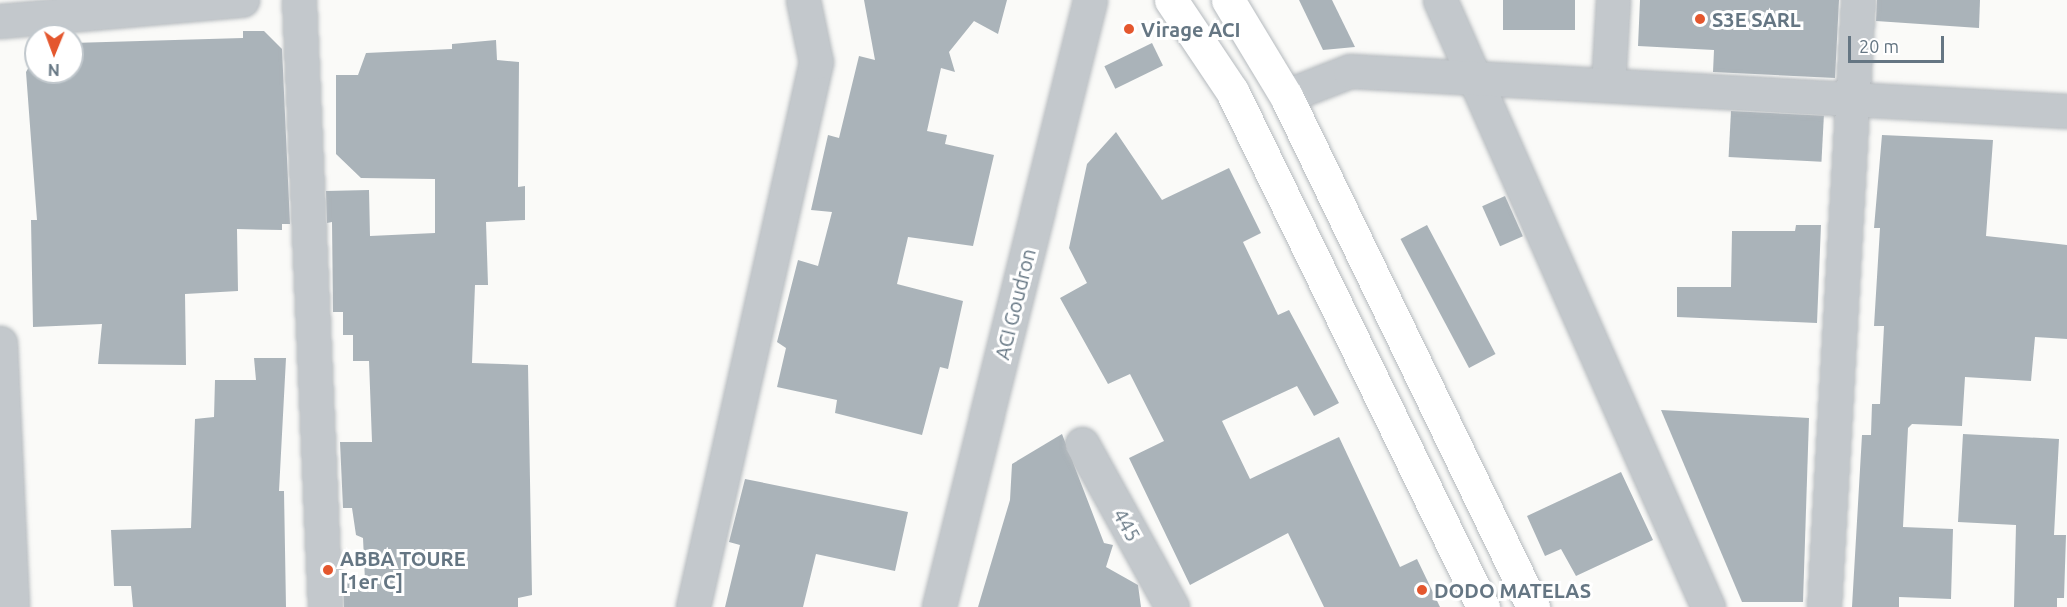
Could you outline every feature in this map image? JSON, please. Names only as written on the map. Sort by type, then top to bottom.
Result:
[{"type":"main road","points":[[1171,0],[1232,91],[1483,607]]},
{"type":"main road","points":[[1228,0],[1286,96],[1533,607]]},
{"type":"street","points":[[0,21],[242,0]]},
{"type":"street","points":[[299,0],[325,607]]},
{"type":"street","points":[[693,607],[816,62],[803,0]]},
{"type":"street","name":"ACI Goudron","points":[[939,607],[1090,0]]},
{"type":"street","points":[[1440,0],[1708,607]]},
{"type":"street","points":[[1608,86],[1613,0]]},
{"type":"street","points":[[1824,607],[1858,0]]},
{"type":"street","points":[[1286,96],[1350,71],[2067,111]]},
{"type":"street","points":[[0,343],[12,607]]},
{"type":"street","name":"445","points":[[1082,444],[1172,607]]},
{"type":"building","points":[[864,0],[1007,0],[998,34],[974,21],[949,52],[955,72],[941,68],[927,131],[947,135],[945,144],[994,155],[973,246],[908,237],[897,284],[963,301],[948,369],[940,367],[922,435],[835,413],[837,400],[777,387],[786,348],[777,342],[798,260],[818,266],[832,212],[811,210],[828,135],[839,138],[859,56],[875,60]]},
{"type":"building","points":[[1299,0],[1332,0],[1355,47],[1323,50]]},
{"type":"building","points":[[1503,0],[1575,0],[1575,30],[1503,30]]},
{"type":"building","points":[[1640,0],[1839,0],[1835,78],[1713,72],[1714,50],[1638,46]]},
{"type":"building","points":[[1877,0],[1980,0],[1979,28],[1876,21]]},
{"type":"building","points":[[243,31],[264,31],[282,49],[290,224],[282,224],[282,230],[237,229],[238,291],[185,294],[186,365],[98,364],[102,324],[33,327],[31,220],[37,220],[27,84],[84,84],[84,43],[243,38]]},
{"type":"building","points":[[496,40],[497,60],[519,62],[518,187],[525,186],[525,220],[486,222],[488,285],[475,285],[472,363],[528,365],[532,595],[518,598],[518,607],[344,607],[343,582],[365,581],[363,538],[356,535],[352,508],[343,508],[340,442],[372,442],[369,361],[353,361],[353,335],[343,335],[343,312],[333,312],[332,222],[327,223],[326,191],[369,190],[370,236],[435,233],[435,179],[361,178],[336,154],[336,75],[358,75],[366,53],[452,49],[452,44]]},
{"type":"building","points":[[1152,43],[1163,65],[1115,89],[1104,66]]},
{"type":"building","points":[[1731,111],[1824,116],[1821,162],[1729,157]]},
{"type":"building","points":[[1116,132],[1162,200],[1229,168],[1261,233],[1243,242],[1278,315],[1289,310],[1339,403],[1314,416],[1297,386],[1222,421],[1250,479],[1339,437],[1400,567],[1417,559],[1440,607],[1324,607],[1288,533],[1190,585],[1129,458],[1164,441],[1130,374],[1108,384],[1060,298],[1087,283],[1069,248],[1087,164]]},
{"type":"building","points":[[1882,135],[1993,140],[1986,236],[2067,245],[2067,339],[2035,337],[2031,381],[1965,377],[1962,426],[1912,424],[1908,428],[1903,527],[1953,529],[1951,599],[1899,597],[1899,607],[1852,607],[1862,435],[1871,435],[1872,404],[1880,404],[1884,326],[1874,326],[1880,228],[1874,228]]},
{"type":"building","points":[[1505,196],[1523,236],[1500,246],[1482,206]]},
{"type":"building","points":[[1427,225],[1496,354],[1469,368],[1401,239]]},
{"type":"building","points":[[1796,225],[1821,225],[1817,323],[1677,317],[1677,287],[1731,287],[1732,231],[1795,231]]},
{"type":"building","points":[[254,358],[286,358],[279,491],[284,491],[286,607],[133,607],[131,586],[114,586],[111,530],[191,528],[195,419],[214,417],[215,380],[256,380]]},
{"type":"building","points":[[1661,410],[1809,418],[1803,602],[1742,602]]},
{"type":"building","points":[[1062,434],[1104,543],[1113,545],[1106,567],[1138,585],[1141,607],[978,607],[1010,500],[1012,464]]},
{"type":"building","points":[[1963,434],[2059,439],[2054,535],[2066,535],[2064,598],[2057,598],[2057,607],[2014,607],[2016,525],[1958,522]]},
{"type":"building","points":[[1621,472],[1653,540],[1576,576],[1561,549],[1545,556],[1527,516]]},
{"type":"building","points":[[745,479],[908,512],[895,571],[816,554],[803,607],[725,607],[740,545],[729,542]]},
{"type":"place","name":"S3E SARL","points":[[1700,19]]},
{"type":"place","name":"Virage ACI","points":[[1129,29]]},
{"type":"place","name":"ABBA TOURE [1er C]","points":[[328,570]]},
{"type":"place","name":"DODO MATELAS","points":[[1422,590]]}]
